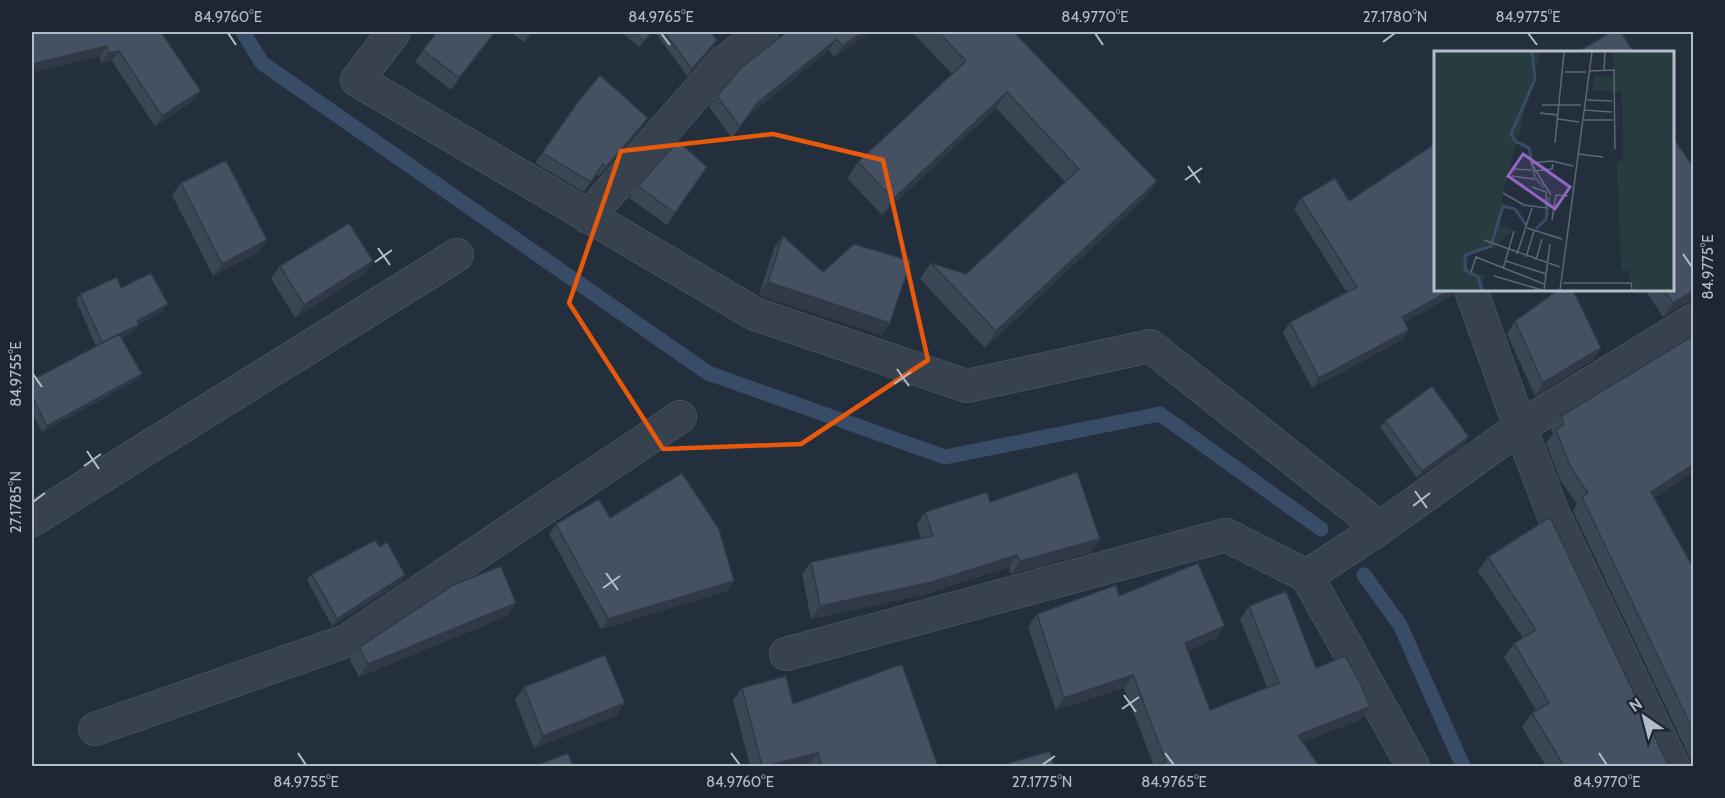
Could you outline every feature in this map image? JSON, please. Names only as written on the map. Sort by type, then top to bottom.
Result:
[{"type":"street","points":[[394,32],[357,80],[755,314],[967,386],[1150,346],[1380,528]]},
{"type":"street","points":[[588,217],[723,63],[762,32]]},
{"type":"street","points":[[32,520],[457,255]]},
{"type":"street","points":[[1471,291],[1553,513],[1673,766]]},
{"type":"street","points":[[1307,576],[1380,528],[1520,428],[1694,320]]},
{"type":"street","points":[[96,729],[346,641],[680,417]]},
{"type":"street","points":[[786,654],[1226,535],[1307,576],[1413,766]]},
{"type":"highlighted area","points":[[773,134],[883,160],[928,360],[801,444],[663,449],[569,303],[621,151]]},
{"type":"building","points":[[32,32],[161,32],[201,91],[162,116],[119,51],[108,53],[107,46],[32,64]]},
{"type":"building","points":[[437,32],[495,32],[459,78],[423,50]]},
{"type":"building","points":[[634,32],[652,32],[644,41]]},
{"type":"building","points":[[664,32],[711,32],[717,40],[692,69]]},
{"type":"building","points":[[787,32],[863,32],[842,46],[837,39],[757,103],[740,127],[717,96],[742,67]]},
{"type":"building","points":[[938,32],[1014,32],[1157,181],[996,331],[931,263],[966,274],[1079,169],[1007,92],[893,199],[858,162],[966,61]]},
{"type":"building","points":[[1611,32],[1621,32],[1633,51],[1579,51]]},
{"type":"building","points":[[600,75],[648,118],[606,167],[603,164],[591,182],[542,153]]},
{"type":"building","points":[[1674,139],[1694,168],[1694,291],[1673,303],[1665,291],[1674,291]]},
{"type":"building","points":[[678,141],[707,167],[675,213],[638,186]]},
{"type":"building","points":[[1434,144],[1434,291],[1449,291],[1402,317],[1409,330],[1319,378],[1290,322],[1357,287],[1301,198],[1335,178],[1349,201]]},
{"type":"building","points":[[226,160],[267,240],[222,264],[181,183]]},
{"type":"building","points":[[349,223],[373,261],[304,305],[280,266]]},
{"type":"building","points":[[783,236],[823,272],[854,244],[911,261],[890,323],[768,282]]},
{"type":"building","points":[[151,273],[168,304],[137,321],[139,325],[102,342],[80,294],[117,277],[121,288]]},
{"type":"building","points":[[1557,291],[1573,291],[1601,348],[1543,383],[1515,321]]},
{"type":"building","points":[[119,334],[142,374],[47,426],[32,396],[32,380]]},
{"type":"building","points":[[1694,335],[1694,464],[1651,492],[1694,569],[1694,732],[1582,497],[1588,493],[1570,466],[1556,430],[1564,424],[1561,416]]},
{"type":"building","points":[[1432,386],[1469,437],[1422,471],[1385,421]]},
{"type":"building","points":[[1077,472],[1100,539],[1020,561],[1017,555],[932,582],[820,606],[811,562],[933,536],[925,512],[987,492],[990,502]]},
{"type":"building","points":[[682,473],[719,529],[734,581],[608,619],[556,524],[599,499],[610,518]]},
{"type":"building","points":[[1550,517],[1666,760],[1671,766],[1564,766],[1532,713],[1549,703],[1514,643],[1536,630],[1488,557]]},
{"type":"building","points":[[375,540],[380,547],[387,542],[405,575],[337,619],[312,574]]},
{"type":"building","points":[[1198,563],[1225,626],[1185,643],[1210,710],[1279,683],[1249,606],[1286,591],[1316,668],[1345,656],[1361,684],[1370,707],[1298,735],[1319,766],[1156,766],[1166,762],[1133,675],[1064,698],[1037,614],[1116,585],[1119,596]]},
{"type":"building","points":[[501,566],[516,603],[368,664],[359,647],[453,585]]},
{"type":"building","points":[[605,655],[625,703],[543,736],[524,687]]},
{"type":"building","points":[[902,664],[938,766],[822,766],[818,753],[762,766],[742,688],[786,676],[793,704]]},
{"type":"building","points":[[1050,751],[1054,766],[999,766]]},
{"type":"building","points":[[568,753],[573,766],[534,766]]},
{"type":"waterway","points":[[243,32],[262,63],[708,373],[945,457],[1160,414],[1321,529]]},
{"type":"waterway","points":[[1364,575],[1400,625],[1463,766]]}]
